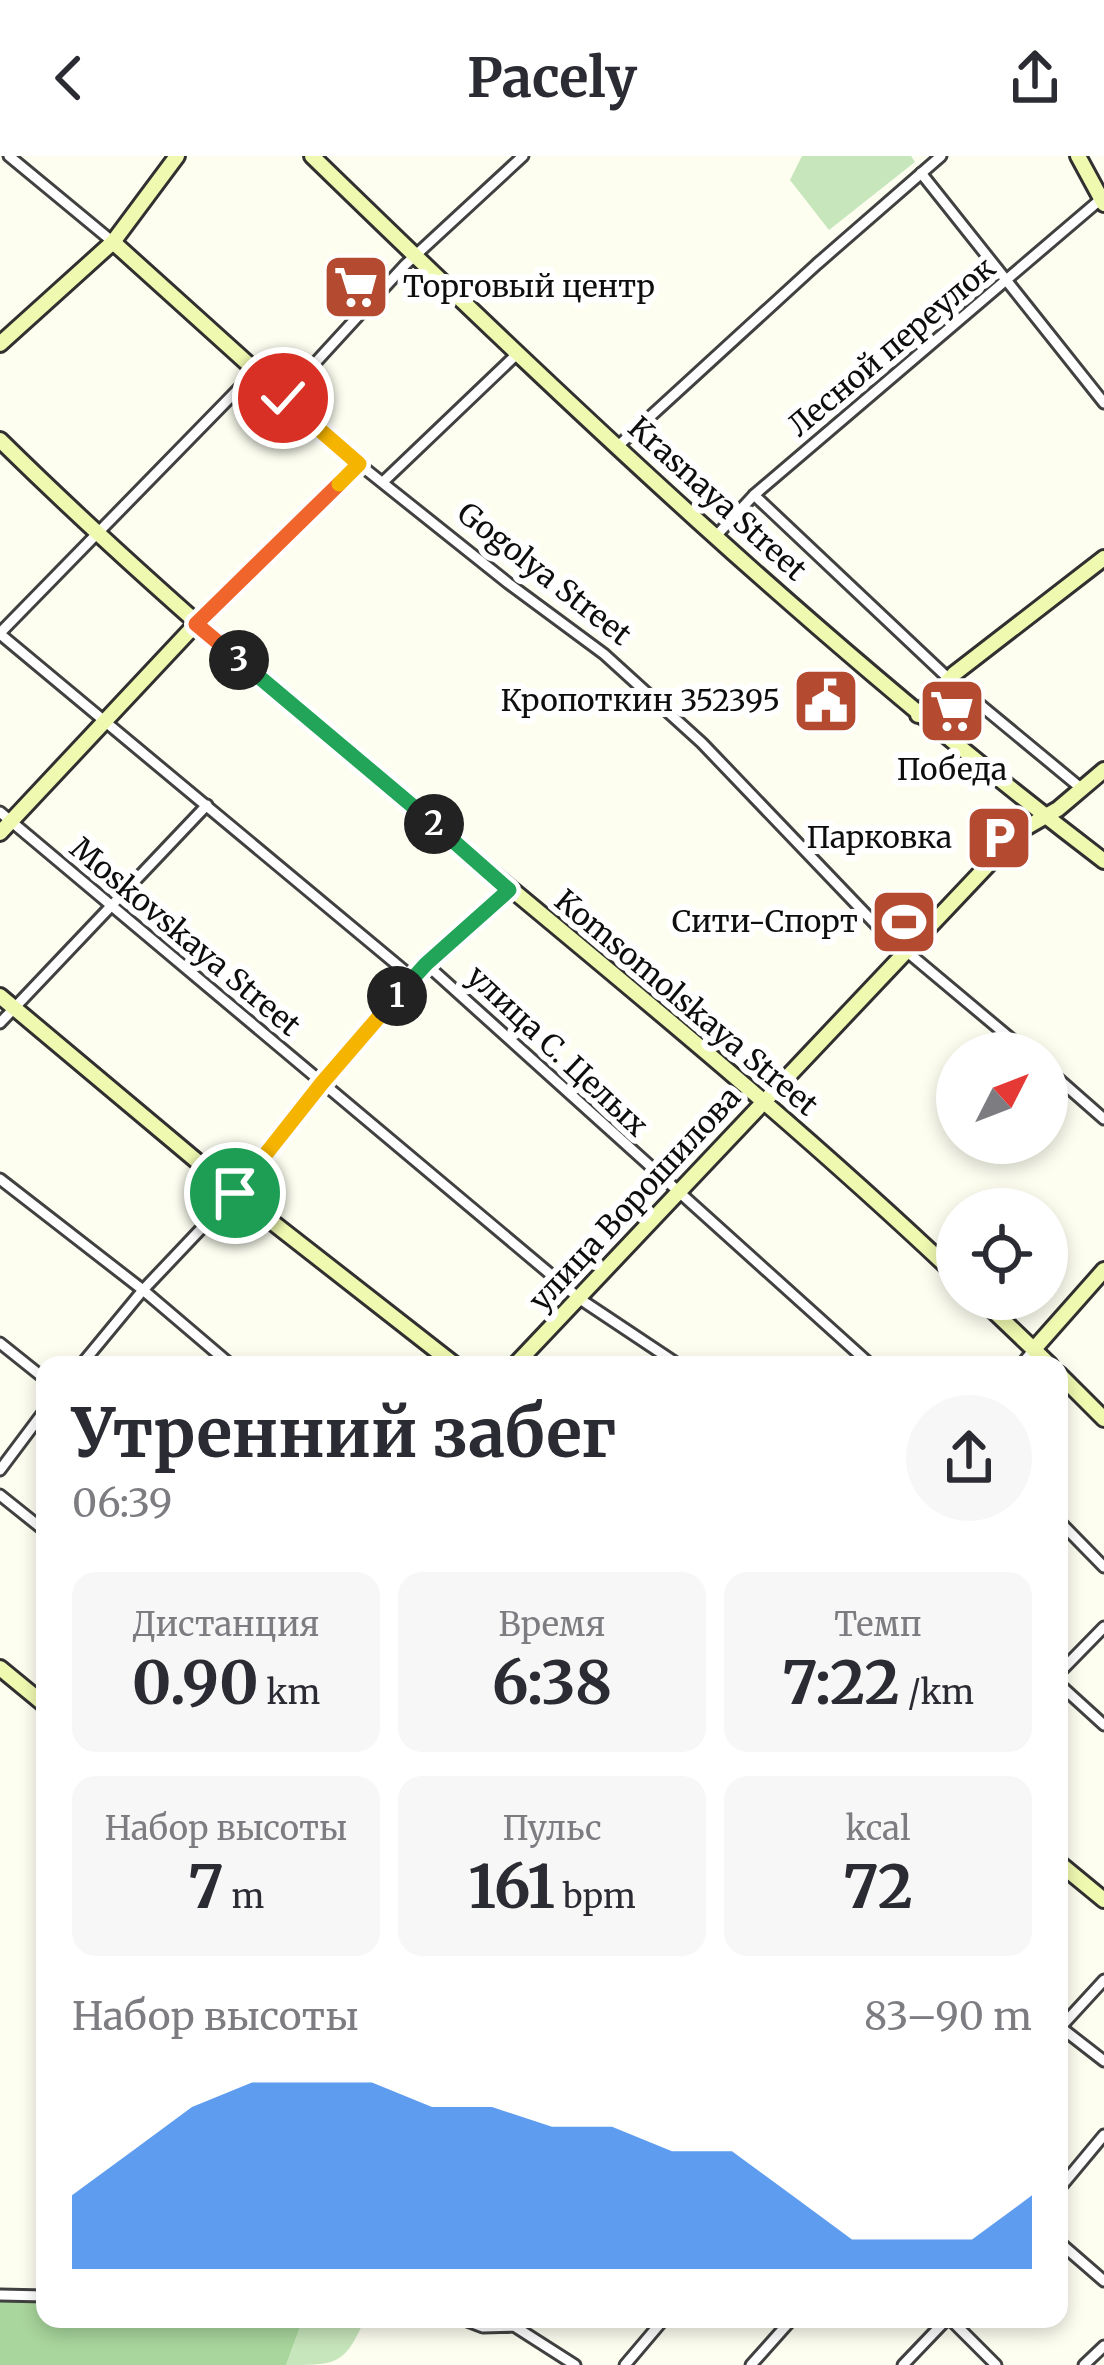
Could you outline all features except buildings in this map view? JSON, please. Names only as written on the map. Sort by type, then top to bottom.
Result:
[{"type":"main road","points":[[0,344],[113,242],[177,156]]},
{"type":"main road","name":"Krasnaya Street","points":[[312,156],[517,354],[918,715],[1104,861]]},
{"type":"main road","points":[[1078,156],[1102,201]]},
{"type":"main road","name":"Gogolya Street","points":[[113,242],[359,464]]},
{"type":"main road","name":"Komsomolskaya Street","points":[[0,440],[196,624],[833,1161],[936,1257]]},
{"type":"main road","points":[[4,822],[359,464]]},
{"type":"main road","points":[[918,715],[949,679],[1104,558]]},
{"type":"main road","name":"улица Ворошилова","points":[[524,1356],[1020,832],[1104,770]]},
{"type":"main road","points":[[0,997],[235,1193],[443,1356]]},
{"type":"main road","points":[[1034,1349],[1104,1270]]},
{"type":"main road","points":[[1003,1320],[1041,1356]]},
{"type":"main road","points":[[1068,1383],[1104,1419]]},
{"type":"main road","points":[[0,1668],[36,1698]]},
{"type":"main road","points":[[1068,1870],[1104,1900]]},
{"type":"street","name":"Gogolya Street","points":[[9,156],[113,242]]},
{"type":"street","points":[[283,398],[415,255],[523,156]]},
{"type":"street","points":[[619,446],[941,156]]},
{"type":"street","points":[[921,173],[1104,404]]},
{"type":"street","name":"Лесной переулок","points":[[717,535],[754,495],[1102,201]]},
{"type":"street","points":[[384,481],[517,354]]},
{"type":"street","points":[[255,372],[0,633],[413,978]]},
{"type":"street","name":"Gogolya Street","points":[[359,464],[621,669],[702,742],[880,929],[1003,1032]]},
{"type":"street","name":"Krasnaya Street","points":[[754,495],[949,679],[1082,788]]},
{"type":"street","points":[[0,1024],[207,805]]},
{"type":"street","name":"Moskovskaya Street","points":[[4,822],[580,1299],[666,1356]]},
{"type":"street","points":[[88,1356],[235,1193],[413,978],[509,890]]},
{"type":"street","name":"улица С. Целых","points":[[426,964],[861,1356]]},
{"type":"street","points":[[1068,1087],[1104,1118]]},
{"type":"street","points":[[0,1179],[220,1356]]},
{"type":"street","points":[[0,1343],[36,1372]]},
{"type":"street","points":[[1028,1356],[1034,1349]]},
{"type":"street","points":[[0,1470],[36,1422]]},
{"type":"street","points":[[0,1495],[36,1525]]},
{"type":"street","points":[[1068,1530],[1104,1567]]},
{"type":"street","points":[[1068,1664],[1104,1627]]},
{"type":"street","points":[[1068,1692],[1104,1725]]},
{"type":"street","points":[[1068,2019],[1104,1979]]},
{"type":"street","points":[[1068,2034],[1104,2061]]},
{"type":"street","points":[[1068,2177],[1104,2135]]},
{"type":"street","points":[[1068,2250],[1104,2281]]},
{"type":"street","points":[[0,2295],[36,2296]]},
{"type":"street","points":[[524,2328],[575,2365]]},
{"type":"street","points":[[625,2365],[656,2328]]},
{"type":"street","points":[[752,2365],[784,2328]]},
{"type":"street","points":[[903,2365],[940,2328]]},
{"type":"street","points":[[958,2328],[996,2365]]},
{"type":"street","points":[[1084,2365],[1104,2346]]},
{"type":"green space","points":[[802,156],[911,156],[915,162],[829,230],[790,180]]},
{"type":"green space","points":[[0,2301],[36,2302],[36,2328],[300,2328],[286,2365],[0,2365]]},
{"type":"green space","points":[[300,2328],[360,2328],[337,2359],[286,2365]]},
{"type":"place","name":"Торговый центр","points":[[356,287]]},
{"type":"place","name":"Кропоткин 352395","points":[[826,701]]},
{"type":"place","name":"Победа","points":[[952,711]]},
{"type":"place","name":"Парковка","points":[[999,838]]},
{"type":"place","name":"Сити-Спорт","points":[[904,922]]},
{"type":"route","points":[[235,1193],[322,1083],[426,964],[509,890],[196,624],[359,464],[283,398]]}]
